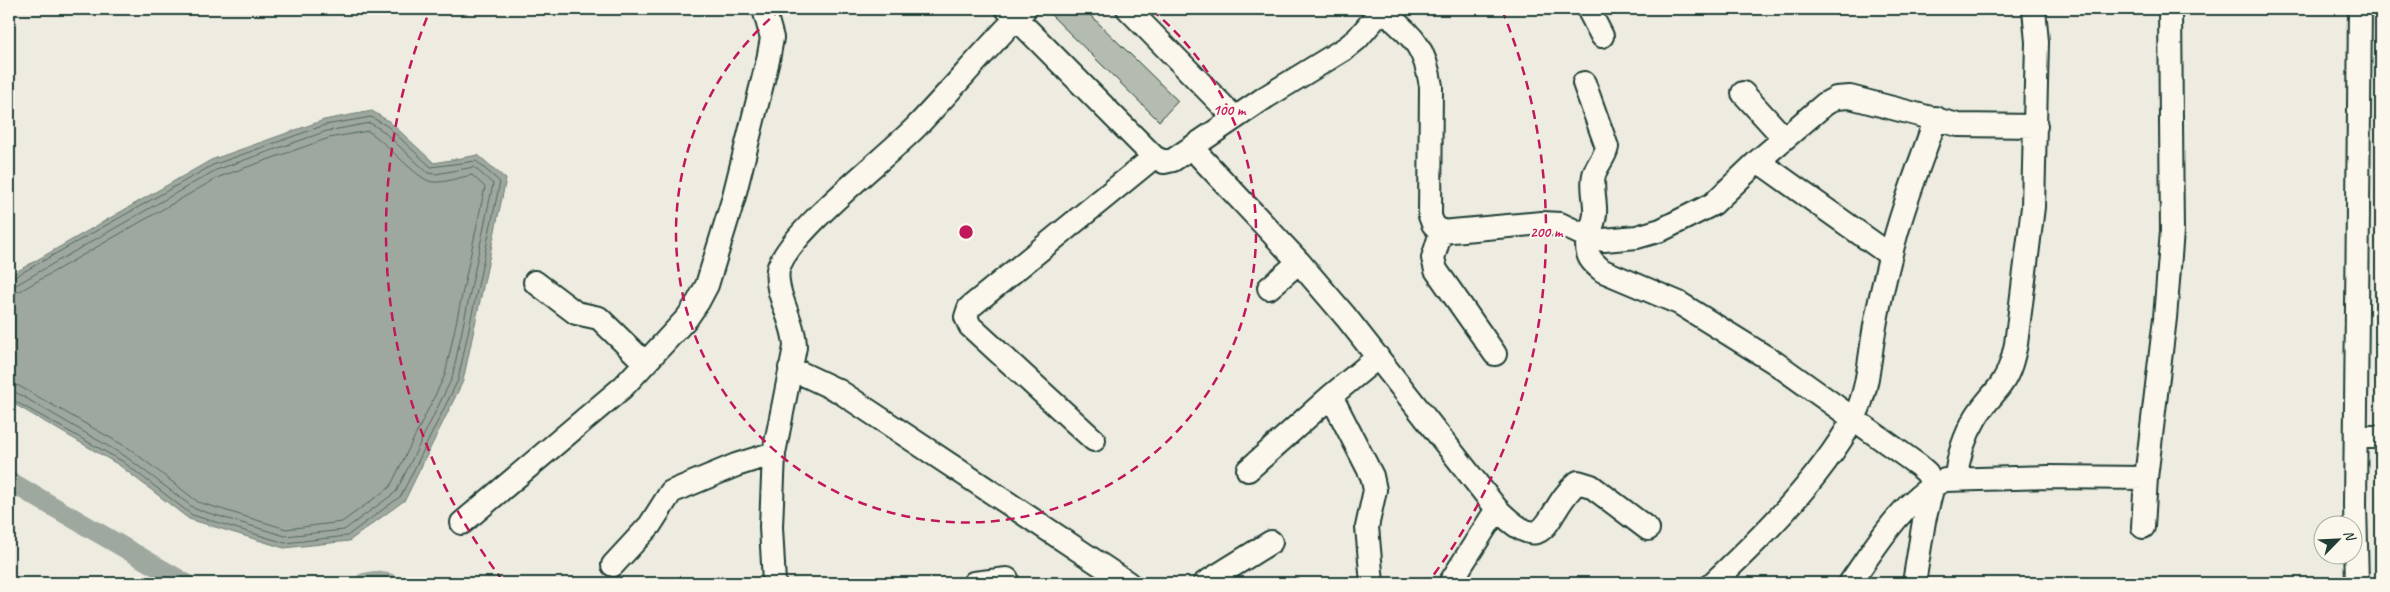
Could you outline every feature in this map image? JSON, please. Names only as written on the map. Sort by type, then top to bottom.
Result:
[{"type":"street","points":[[462,523],[623,387],[687,318],[707,285],[733,200],[768,60],[772,38],[764,9]]},
{"type":"street","points":[[1128,9],[1235,118]]},
{"type":"street","points":[[774,583],[771,519],[774,453],[795,338],[778,284],[778,272],[781,261],[792,244],[814,220],[916,126],[1016,12],[1154,157],[1164,162],[1173,160],[1192,149],[1235,118],[1346,48],[1357,39],[1382,9],[1408,32],[1421,48],[1427,65],[1431,86],[1430,216],[1433,224],[1441,232]]},
{"type":"street","points":[[1588,9],[1602,36]]},
{"type":"street","points":[[1956,478],[1958,460],[1964,440],[1976,415],[2002,382],[2012,362],[2033,207],[2037,42],[2034,9]]},
{"type":"street","points":[[2143,527],[2146,478],[2165,318],[2172,231],[2170,9]]},
{"type":"street","points":[[2357,583],[2356,437],[2360,9]]},
{"type":"street","points":[[1584,83],[1607,147],[1606,156],[1594,173],[1595,216],[1588,237],[1588,252],[1593,262],[1603,271],[1679,303],[1774,362],[1927,473],[1933,485],[1924,522],[1914,583]]},
{"type":"street","points":[[1743,94],[1784,138]]},
{"type":"street","points":[[1441,232],[1542,223],[1560,224],[1588,237],[1604,240],[1637,237],[1684,219],[1713,204],[1784,138],[1825,104],[1836,98],[1850,97],[1968,126],[2036,126]]},
{"type":"street","points":[[1713,583],[1764,534],[1812,478],[1853,419],[1863,396],[1890,255],[1936,118]]},
{"type":"street","points":[[1192,149],[1299,262],[1378,357],[1498,509],[1526,533],[1536,533],[1544,528],[1570,488],[1578,482],[1592,486],[1648,529]]},
{"type":"street","points":[[1094,440],[970,326],[966,317],[969,308],[1154,157]]},
{"type":"street","points":[[1758,161],[1890,255]]},
{"type":"street","points":[[1441,232],[1433,258],[1436,270],[1495,354]]},
{"type":"street","points":[[1269,288],[1299,262]]},
{"type":"street","points":[[535,282],[576,313],[599,318],[646,363]]},
{"type":"street","points":[[1248,470],[1378,357]]},
{"type":"street","points":[[790,368],[839,391],[1128,583]]},
{"type":"street","points":[[1331,396],[1372,476],[1375,490],[1367,528],[1372,583]]},
{"type":"street","points":[[2356,437],[2381,437]]},
{"type":"street","points":[[613,565],[650,525],[671,492],[736,465],[774,453]]},
{"type":"street","points":[[1850,583],[1881,540],[1915,499],[1933,485],[1956,478],[2048,476],[2146,478]]},
{"type":"street","points":[[1450,583],[1498,509]]},
{"type":"street","points":[[1206,583],[1271,542]]},
{"type":"street","points":[[974,583],[1007,579]]},
{"type":"water","points":[[372,111],[390,122],[434,163],[478,155],[506,179],[463,381],[405,500],[349,541],[284,548],[189,519],[119,465],[9,401],[9,276],[211,160],[324,120]]},
{"type":"building","points":[[1045,9],[1084,9],[1178,101],[1159,121]]},
{"type":"waterway","points":[[9,481],[185,583]]},
{"type":"waterway","points":[[364,583],[374,581],[388,583]]}]
